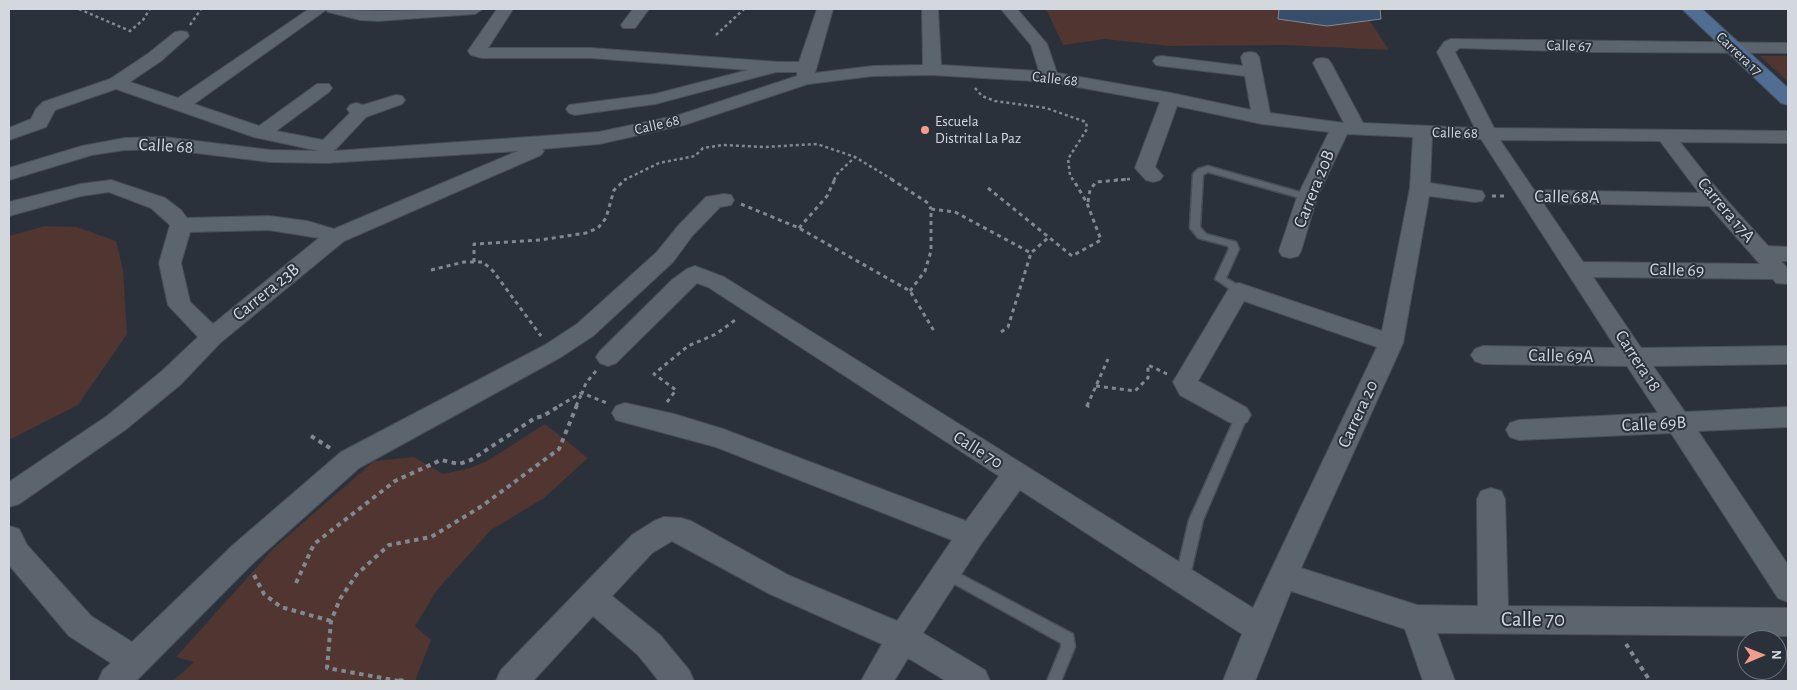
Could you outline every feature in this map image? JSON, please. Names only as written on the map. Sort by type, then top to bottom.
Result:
[{"type":"main road","name":"Carrera 17","points":[[1691,9],[1788,99]]},
{"type":"street","points":[[182,104],[319,9]]},
{"type":"street","points":[[334,9],[378,16],[475,9]]},
{"type":"street","points":[[505,9],[477,51],[482,53],[591,53],[778,67],[806,73],[825,9]]},
{"type":"street","points":[[629,25],[641,9]]},
{"type":"street","points":[[930,9],[932,70]]},
{"type":"street","points":[[1009,9],[1039,44],[1050,77]]},
{"type":"street","points":[[9,134],[39,123],[45,109],[49,106],[116,83],[181,36]]},
{"type":"street","name":"Calle 67","points":[[1487,134],[1446,52],[1450,46],[1457,43],[1788,48]]},
{"type":"street","points":[[1162,61],[1251,63],[1262,118]]},
{"type":"street","points":[[1322,63],[1348,128]]},
{"type":"street","points":[[575,109],[655,99],[778,67]]},
{"type":"street","name":"Calle 68","points":[[9,174],[89,150],[125,144],[164,143],[270,156],[557,143],[599,138],[684,119],[806,73],[873,71],[932,70],[1050,77],[1171,98],[1262,118],[1348,128],[1487,134],[1788,137]]},
{"type":"street","name":"Calle 68","points":[[116,83],[182,104],[262,133],[327,152]]},
{"type":"street","points":[[262,133],[323,88]]},
{"type":"street","points":[[1153,176],[1145,168],[1171,98]]},
{"type":"street","points":[[327,152],[357,113],[396,100]]},
{"type":"street","points":[[357,113],[387,120]]},
{"type":"street","name":"Carrera 20B","points":[[1290,251],[1308,197],[1348,128]]},
{"type":"street","name":"Carrera 20","points":[[1239,681],[1259,628],[1391,344],[1420,188],[1423,132]]},
{"type":"street","name":"Carrera 18","points":[[1487,134],[1788,589]]},
{"type":"street","name":"Carrera 17A","points":[[1665,136],[1715,200],[1762,253]]},
{"type":"street","name":"Carrera 23B","points":[[9,496],[116,423],[171,378],[212,336],[336,236],[557,143]]},
{"type":"street","points":[[9,209],[81,190],[111,186],[158,203],[174,215],[181,225]]},
{"type":"street","points":[[1420,188],[1475,196]]},
{"type":"street","name":"Calle 68A","points":[[1528,196],[1715,200]]},
{"type":"street","points":[[114,681],[242,554],[350,460],[553,350],[585,330],[665,257],[685,231],[713,202],[724,200]]},
{"type":"street","points":[[181,225],[269,222],[307,228],[336,236]]},
{"type":"street","points":[[181,225],[170,263],[179,304],[212,336]]},
{"type":"street","name":"Calle 69","points":[[1762,253],[1785,269]]},
{"type":"street","name":"Calle 69","points":[[1577,269],[1785,269]]},
{"type":"street","name":"Calle 70","points":[[608,358],[681,284],[695,274],[716,282],[1259,628]]},
{"type":"street","points":[[1238,415],[1189,388],[1185,382],[1238,291],[1391,344]]},
{"type":"street","name":"Calle 69A","points":[[1484,355],[1635,357],[1788,355]]},
{"type":"street","points":[[637,416],[674,424],[723,439],[971,535]]},
{"type":"street","name":"Calle 69B","points":[[1519,430],[1679,424],[1788,417]]},
{"type":"street","points":[[877,681],[902,638],[971,535],[1016,474]]},
{"type":"street","points":[[1491,499],[1493,619]]},
{"type":"street","points":[[512,681],[593,598],[642,544],[664,530],[672,529],[681,530],[780,585],[902,638],[974,681]]},
{"type":"street","points":[[9,538],[17,554],[80,626],[135,661]]},
{"type":"street","name":"Calle 70","points":[[1284,576],[1417,619],[1788,622]]},
{"type":"street","points":[[593,598],[649,645],[678,681]]},
{"type":"street","points":[[1417,619],[1439,681]]},
{"type":"lane","points":[[1238,291],[1220,279],[1234,249],[1232,244],[1202,236],[1195,228],[1198,174],[1200,171],[1208,169],[1308,197]]},
{"type":"lane","points":[[1182,580],[1196,520],[1239,422],[1238,415]]},
{"type":"lane","points":[[946,573],[1068,638],[1068,647],[1054,681]]},
{"type":"path","points":[[79,9],[130,31],[143,20],[150,9]]},
{"type":"path","points":[[716,35],[744,9]]},
{"type":"path","points":[[967,72],[982,96],[995,101],[1046,108],[1086,122],[1087,129],[1068,159],[1070,175],[1087,203],[1101,240],[1072,256],[1050,236],[988,188]]},
{"type":"path","points":[[474,262],[474,244],[540,240],[586,233],[598,228],[606,218],[614,190],[628,177],[659,164],[695,156],[703,148],[722,145],[764,148],[817,144],[828,146],[855,158],[928,203],[931,209],[931,251],[925,270],[910,291]]},
{"type":"path","points":[[799,228],[826,196],[837,174],[855,158]]},
{"type":"path","points":[[1087,203],[1090,190],[1096,182],[1153,176]]},
{"type":"path","name":"Calle 68A","points":[[1475,196],[1528,196]]},
{"type":"path","points":[[724,200],[733,201],[799,228],[910,291],[934,330]]},
{"type":"path","points":[[931,209],[955,212],[1031,253]]},
{"type":"path","points":[[1001,332],[1008,327],[1022,292],[1031,253],[1050,236]]},
{"type":"path","points":[[431,270],[483,262],[493,271],[512,300],[553,350]]},
{"type":"path","points":[[582,393],[637,416],[659,412],[676,390],[654,374],[688,346],[716,334],[751,306]]},
{"type":"path","points":[[405,681],[327,668],[331,621],[340,599],[358,574],[388,545],[430,537],[482,506],[559,449],[586,383],[608,358]]},
{"type":"path","points":[[1087,407],[1108,359]]},
{"type":"path","points":[[1096,386],[1134,391],[1148,378],[1148,365],[1185,382]]},
{"type":"path","points":[[296,583],[314,544],[395,481],[441,460],[459,464],[471,460],[535,418],[543,416],[582,393]]},
{"type":"path","points":[[242,554],[264,594],[280,607],[331,621]]},
{"type":"path","points":[[1611,620],[1650,681]]},
{"type":"shaded area","points":[[1046,9],[1362,9],[1389,50],[1286,45],[1169,46],[1105,39],[1063,45]]},
{"type":"shaded area","points":[[1760,56],[1788,56],[1788,82]]},
{"type":"shaded area","points":[[45,226],[77,227],[116,241],[123,270],[127,334],[78,405],[9,440],[9,236]]},
{"type":"shaded area","points":[[545,424],[588,458],[544,498],[491,530],[437,590],[415,626],[431,640],[415,681],[173,681],[194,662],[176,657],[274,548],[374,461],[414,457],[443,474],[470,468],[487,461]]},
{"type":"building","points":[[1279,9],[1380,9],[1381,19],[1327,26],[1278,19]]},
{"type":"place","name":"Escuela Distrital La Paz","points":[[925,130]]}]
